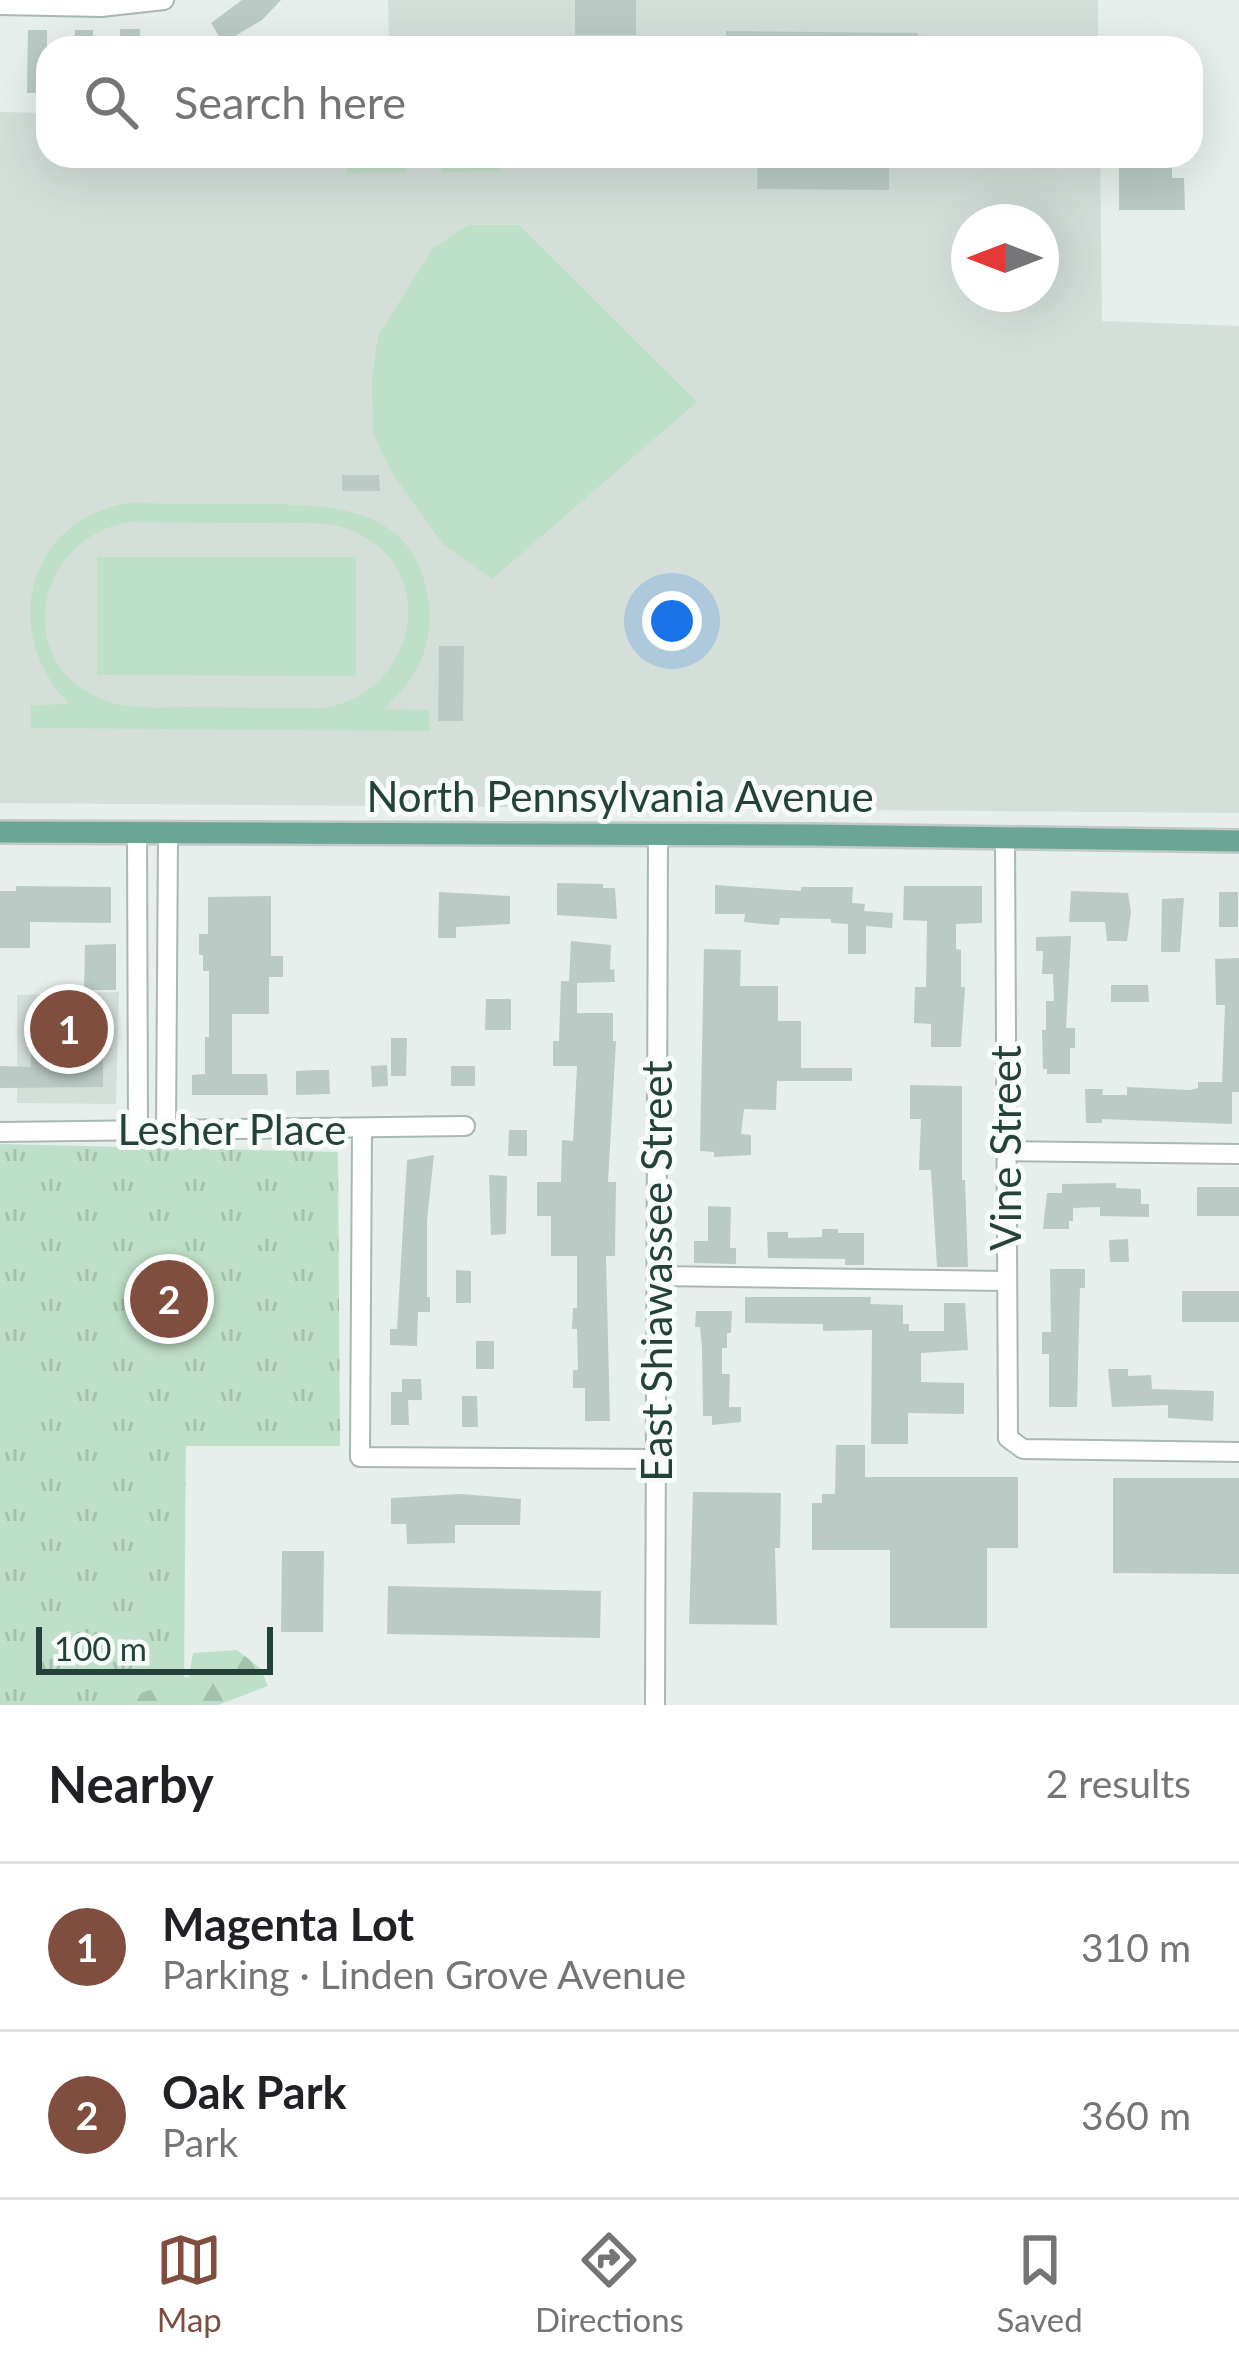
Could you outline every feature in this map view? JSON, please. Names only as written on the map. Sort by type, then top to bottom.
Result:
[{"type":"main road","name":"North Pennsylvania Avenue","points":[[0,832],[1239,841]]},
{"type":"street","points":[[0,5],[100,7],[162,1]]},
{"type":"street","points":[[137,833],[138,1131]]},
{"type":"street","points":[[166,1130],[168,834]]},
{"type":"street","name":"East Shiawassee Street","points":[[655,1705],[658,836]]},
{"type":"street","name":"Vine Street","points":[[1005,839],[1008,1438],[1023,1449],[1239,1452]]},
{"type":"street","name":"Lesher Place","points":[[0,1132],[465,1126]]},
{"type":"street","points":[[362,1130],[360,1457],[656,1459]]},
{"type":"street","points":[[1006,1151],[1239,1154]]},
{"type":"street","points":[[657,1276],[1006,1281]]},
{"type":"shaded area","points":[[388,0],[1098,0],[1098,36],[389,36]]},
{"type":"shaded area","points":[[0,112],[36,113],[36,168],[1100,168],[1102,321],[1239,326],[1239,813],[0,803]]},
{"type":"shaded area","points":[[119,992],[116,1104],[17,1103],[17,995]]},
{"type":"green space","points":[[347,168],[406,168],[406,172],[347,173]]},
{"type":"green space","points":[[442,168],[500,168],[500,171],[442,172]]},
{"type":"green space","points":[[468,225],[519,225],[697,402],[492,579],[443,544],[393,475],[373,435],[372,379],[378,336],[433,248]]},
{"type":"green space","points":[[129,503],[309,506],[364,516],[388,528],[407,545],[421,570],[430,620],[420,662],[383,709],[429,710],[429,731],[31,728],[31,705],[69,704],[48,676],[35,645],[30,614],[34,583],[46,555],[66,532],[94,514]],"holes":[[[130,522],[309,523],[350,530],[379,547],[398,571],[407,598],[407,627],[398,655],[380,679],[355,698],[323,708],[144,707],[104,700],[74,683],[55,659],[46,632],[46,603],[55,575],[73,551],[98,532]]]},
{"type":"green space","points":[[97,557],[356,557],[356,676],[97,675]]},
{"type":"green space","points":[[0,1144],[338,1152],[340,1446],[186,1446],[184,1677],[110,1705],[0,1705]]},
{"type":"green space","points":[[231,1226],[261,1226],[261,1245],[232,1246]]},
{"type":"green space","points":[[22,1350],[35,1429],[0,1435],[0,1354]]},
{"type":"green space","points":[[237,1650],[260,1668],[268,1686],[218,1705],[79,1705],[170,1678],[189,1677],[193,1653]]},
{"type":"building","points":[[242,0],[281,0],[262,20],[235,36],[219,36],[211,23]]},
{"type":"building","points":[[575,0],[636,0],[636,35],[575,35]]},
{"type":"building","points":[[120,29],[140,29],[140,36],[120,36]]},
{"type":"building","points":[[28,30],[47,30],[47,36],[36,36],[36,93],[27,93]]},
{"type":"building","points":[[75,30],[93,30],[93,36],[75,36]]},
{"type":"building","points":[[726,31],[918,33],[918,36],[726,36]]},
{"type":"building","points":[[758,168],[889,168],[889,190],[757,189]]},
{"type":"building","points":[[1119,168],[1172,168],[1172,178],[1184,178],[1185,210],[1119,210]]},
{"type":"building","points":[[342,475],[379,475],[380,491],[342,491]]},
{"type":"building","points":[[439,646],[464,646],[463,721],[438,721]]},
{"type":"building","points":[[557,883],[615,888],[617,919],[557,915]]},
{"type":"building","points":[[715,885],[801,891],[801,887],[853,887],[852,903],[865,904],[864,911],[893,913],[892,928],[866,926],[866,954],[848,954],[848,924],[780,918],[779,925],[762,924],[744,922],[745,914],[715,914]]},
{"type":"building","points":[[16,886],[111,887],[111,923],[30,922],[30,948],[0,948],[0,891],[16,891]]},
{"type":"building","points":[[904,886],[982,886],[982,923],[956,924],[961,987],[965,987],[961,1047],[931,1047],[931,1024],[914,1023],[915,987],[926,987],[927,921],[903,920]]},
{"type":"building","points":[[1071,891],[1128,893],[1127,941],[1107,941],[1105,922],[1069,922]]},
{"type":"building","points":[[439,892],[510,896],[510,924],[456,927],[456,938],[438,938]]},
{"type":"building","points":[[1219,892],[1238,892],[1238,927],[1219,927]]},
{"type":"building","points":[[271,896],[271,956],[283,956],[283,977],[269,977],[269,1014],[232,1014],[232,1074],[267,1074],[268,1095],[192,1095],[192,1075],[205,1074],[205,1037],[209,1037],[209,971],[203,971],[203,955],[199,955],[199,934],[208,934],[208,897]]},
{"type":"building","points":[[1184,898],[1180,952],[1161,952],[1162,899]]},
{"type":"building","points":[[1071,936],[1066,1028],[1075,1028],[1075,1048],[1070,1048],[1070,1074],[1047,1074],[1042,1030],[1046,1030],[1046,1001],[1054,1001],[1053,974],[1042,974],[1043,951],[1036,951],[1036,937]]},
{"type":"building","points":[[571,941],[611,945],[610,970],[614,969],[615,982],[577,983],[577,1013],[613,1013],[616,1041],[608,1182],[616,1182],[615,1256],[606,1256],[610,1421],[585,1421],[585,1388],[573,1388],[573,1370],[578,1370],[577,1329],[572,1329],[577,1256],[551,1256],[551,1216],[537,1216],[537,1182],[561,1182],[562,1140],[573,1141],[577,1066],[553,1066],[553,1041],[559,1041],[561,981],[569,981]]},
{"type":"building","points":[[116,944],[116,990],[84,990],[85,945]]},
{"type":"building","points":[[704,949],[741,950],[740,986],[778,986],[778,1021],[801,1021],[801,1068],[852,1068],[852,1081],[777,1081],[776,1110],[744,1109],[741,1134],[751,1135],[751,1155],[714,1157],[714,1152],[700,1151]]},
{"type":"building","points":[[1239,958],[1239,1092],[1232,1092],[1232,1124],[1102,1119],[1102,1123],[1086,1123],[1085,1089],[1127,1095],[1127,1087],[1191,1090],[1198,1088],[1198,1082],[1222,1082],[1225,1005],[1216,1005],[1215,959]]},
{"type":"building","points":[[1111,985],[1148,985],[1149,1002],[1111,1002]]},
{"type":"building","points":[[486,999],[511,999],[511,1030],[485,1030]]},
{"type":"building","points":[[391,1038],[407,1038],[406,1076],[391,1076]]},
{"type":"building","points":[[31,1042],[79,1047],[79,1056],[103,1057],[103,1087],[0,1088],[0,1066],[31,1067]]},
{"type":"building","points":[[387,1065],[388,1086],[372,1087],[371,1066]]},
{"type":"building","points":[[451,1066],[475,1066],[475,1086],[451,1086]]},
{"type":"building","points":[[329,1070],[330,1094],[296,1095],[296,1071]]},
{"type":"building","points":[[910,1085],[962,1086],[968,1267],[937,1267],[931,1170],[919,1170],[921,1119],[910,1119]]},
{"type":"building","points":[[509,1130],[527,1130],[527,1156],[508,1156]]},
{"type":"building","points":[[434,1155],[427,1220],[430,1312],[418,1312],[417,1346],[390,1345],[390,1329],[397,1329],[407,1160]]},
{"type":"building","points":[[489,1175],[507,1176],[506,1234],[491,1235]]},
{"type":"building","points":[[1116,1183],[1116,1188],[1141,1189],[1141,1204],[1149,1204],[1149,1217],[1100,1216],[1100,1207],[1073,1208],[1069,1229],[1043,1229],[1047,1193],[1062,1193],[1062,1184]]},
{"type":"building","points":[[1197,1187],[1239,1187],[1239,1216],[1197,1216]]},
{"type":"building","points":[[708,1206],[731,1207],[730,1248],[736,1248],[736,1264],[694,1263],[694,1241],[708,1241]]},
{"type":"building","points":[[822,1229],[864,1233],[864,1265],[845,1265],[845,1259],[768,1258],[767,1232],[788,1232],[788,1238],[822,1237]]},
{"type":"building","points":[[1128,1239],[1129,1262],[1110,1262],[1109,1240]]},
{"type":"building","points":[[1050,1269],[1085,1269],[1085,1288],[1080,1288],[1077,1407],[1049,1407],[1049,1354],[1042,1354],[1042,1332],[1051,1332]]},
{"type":"building","points":[[456,1270],[471,1271],[471,1303],[456,1303]]},
{"type":"building","points":[[1182,1291],[1239,1291],[1239,1322],[1182,1322]]},
{"type":"building","points":[[745,1297],[871,1297],[870,1304],[903,1305],[903,1324],[909,1324],[909,1331],[944,1331],[944,1303],[965,1303],[968,1350],[921,1353],[921,1382],[964,1383],[964,1414],[908,1413],[908,1444],[871,1444],[872,1330],[823,1331],[823,1324],[745,1323]]},
{"type":"building","points":[[696,1311],[732,1311],[727,1348],[722,1348],[722,1374],[730,1374],[729,1407],[741,1407],[741,1422],[712,1425],[712,1416],[703,1416]]},
{"type":"building","points":[[476,1341],[494,1341],[494,1369],[476,1369]]},
{"type":"building","points":[[1108,1369],[1128,1369],[1128,1376],[1151,1375],[1152,1389],[1214,1391],[1213,1421],[1168,1418],[1168,1405],[1112,1407]]},
{"type":"building","points":[[402,1379],[421,1379],[422,1400],[408,1400],[409,1425],[391,1425],[391,1392],[402,1392]]},
{"type":"building","points":[[462,1396],[477,1396],[478,1427],[462,1427]]},
{"type":"building","points":[[836,1445],[865,1445],[865,1477],[1018,1477],[1018,1548],[987,1548],[987,1628],[890,1628],[890,1550],[812,1550],[812,1503],[822,1503],[822,1494],[835,1494]]},
{"type":"building","points":[[1113,1478],[1239,1478],[1239,1574],[1113,1573]]},
{"type":"building","points":[[693,1492],[781,1493],[780,1548],[775,1548],[777,1625],[689,1624]]},
{"type":"building","points":[[461,1494],[521,1499],[520,1525],[455,1525],[455,1543],[407,1544],[406,1524],[391,1524],[391,1498]]},
{"type":"building","points":[[282,1551],[324,1551],[323,1632],[281,1632]]},
{"type":"building","points":[[388,1586],[601,1591],[600,1638],[387,1634]]},
{"type":"place","name":"Magenta Lot","points":[[69,1029]]},
{"type":"place","name":"Oak Park","points":[[169,1299]]}]
